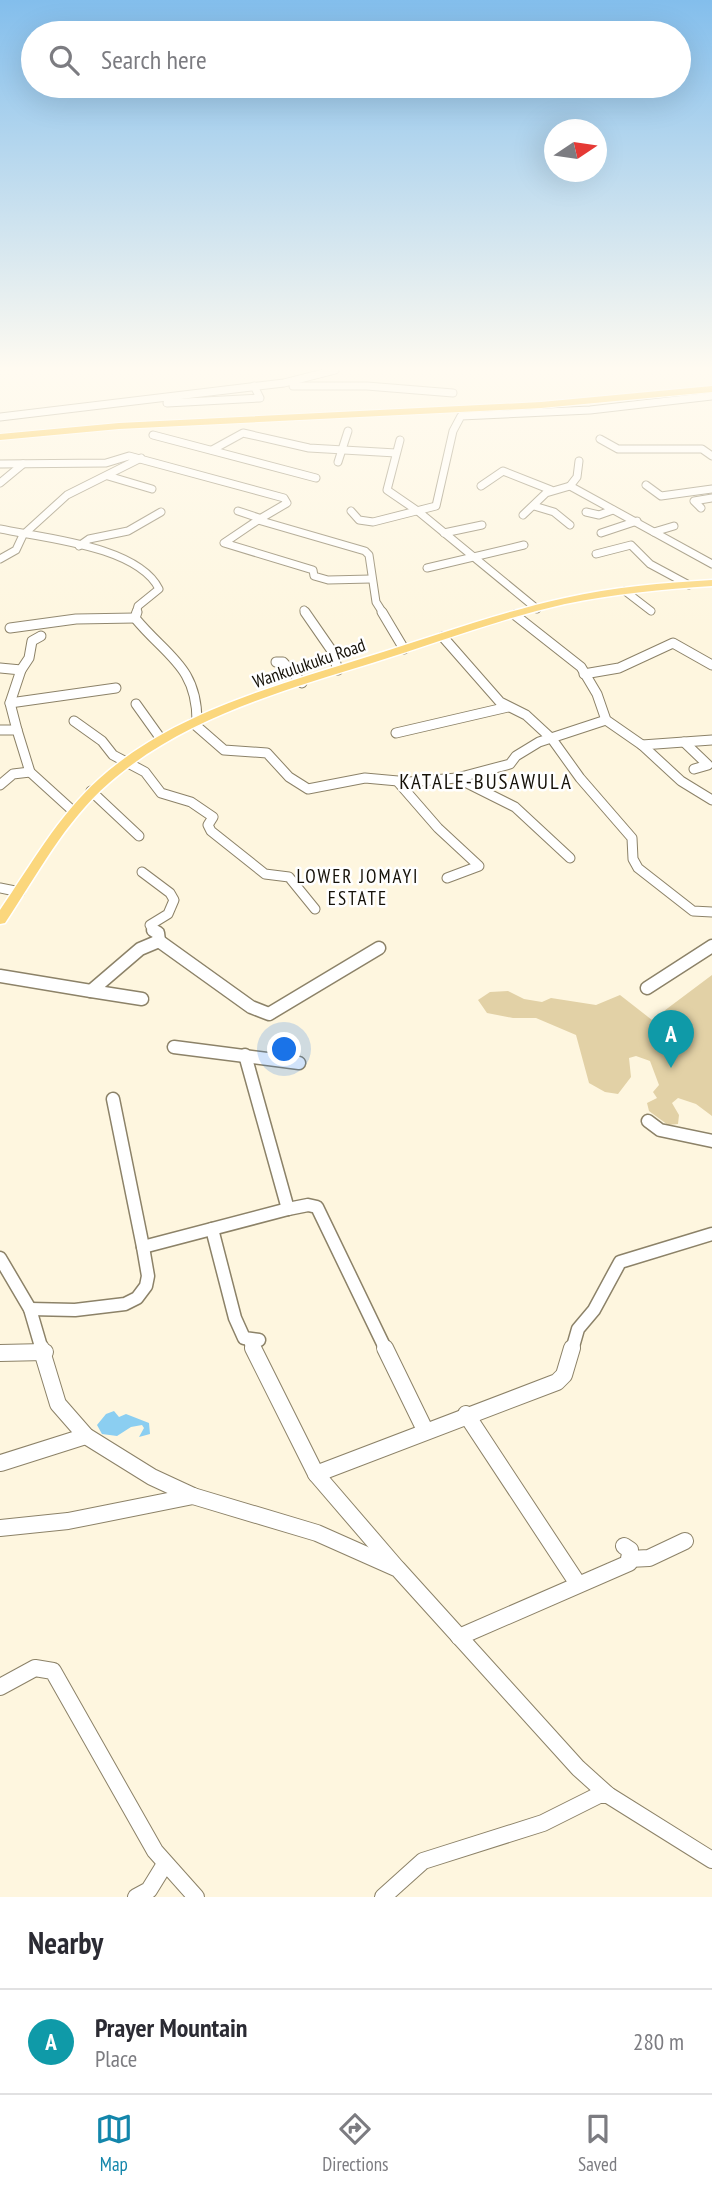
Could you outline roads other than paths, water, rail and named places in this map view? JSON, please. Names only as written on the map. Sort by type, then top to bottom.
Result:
[{"type":"main road","name":"Wankulukuku Road","points":[[0,920],[73,811],[91,791],[128,760],[195,722],[338,670],[537,609],[625,591],[712,583]]},
{"type":"street","points":[[0,464],[106,463],[118,459]]},
{"type":"street","points":[[0,559],[16,550],[23,535],[67,495],[140,459]]},
{"type":"street","points":[[143,459],[288,501],[224,543],[313,570],[314,576],[322,580],[371,579]]},
{"type":"street","points":[[244,459],[316,478]]},
{"type":"street","points":[[394,459],[386,488],[537,609]]},
{"type":"street","points":[[351,511],[355,518],[365,522],[419,512],[438,503],[447,459]]},
{"type":"street","points":[[523,515],[551,490],[570,486],[577,477],[579,461]]},
{"type":"street","points":[[0,483],[23,464]]},
{"type":"street","points":[[481,486],[503,471],[551,490]]},
{"type":"street","points":[[108,476],[152,489]]},
{"type":"street","points":[[646,485],[661,496],[712,489]]},
{"type":"street","points":[[570,486],[712,564]]},
{"type":"street","points":[[701,508],[694,501],[712,498]]},
{"type":"street","points":[[534,506],[554,512],[570,525]]},
{"type":"street","points":[[586,512],[599,515],[614,510]]},
{"type":"street","points":[[239,511],[365,551],[369,555],[376,602],[404,649]]},
{"type":"street","points":[[79,546],[97,537],[128,531],[161,512]]},
{"type":"street","points":[[601,533],[636,521]]},
{"type":"street","points":[[444,533],[482,524]]},
{"type":"street","points":[[654,532],[674,526]]},
{"type":"street","points":[[0,529],[128,560],[157,581],[159,589],[138,606],[135,618]]},
{"type":"street","points":[[427,568],[524,545]]},
{"type":"street","points":[[596,554],[632,545],[650,564],[689,585]]},
{"type":"street","points":[[625,591],[651,611]]},
{"type":"street","points":[[304,610],[332,651],[338,670]]},
{"type":"street","points":[[515,615],[554,644],[584,674],[597,694],[606,720],[642,745],[681,781],[712,800]]},
{"type":"street","points":[[10,628],[76,619],[135,618],[180,663],[193,683],[199,699],[195,722],[209,740],[224,750],[267,752],[289,777],[308,789],[365,778],[398,782],[457,778],[510,764],[516,754],[528,748],[606,720]]},
{"type":"street","points":[[41,636],[32,641],[29,658],[21,670],[10,703],[30,772],[73,811]]},
{"type":"street","points":[[443,637],[485,688],[508,707],[526,715],[552,739],[580,778],[632,838],[636,866],[693,911],[712,912]]},
{"type":"street","points":[[584,674],[619,668],[673,643],[712,665]]},
{"type":"street","points":[[276,662],[283,662],[302,683]]},
{"type":"street","points":[[0,668],[21,670]]},
{"type":"street","points":[[10,703],[116,688]]},
{"type":"street","points":[[136,704],[161,739]]},
{"type":"street","points":[[396,733],[508,707]]},
{"type":"street","points":[[74,720],[102,741],[113,755],[128,760],[152,779],[161,793],[191,802],[212,813],[213,817],[208,825],[211,831],[265,873],[289,877],[315,909]]},
{"type":"street","points":[[0,730],[17,730]]},
{"type":"street","points":[[642,745],[712,740]]},
{"type":"street","points":[[684,742],[709,765],[694,769]]},
{"type":"street","points":[[0,785],[13,774],[30,772]]},
{"type":"street","points":[[457,778],[514,807],[570,858]]},
{"type":"street","points":[[398,782],[438,828],[479,866],[447,878]]},
{"type":"street","points":[[91,791],[139,836]]},
{"type":"street","points":[[142,872],[170,893],[174,900],[168,914],[150,925],[158,933],[159,941],[251,1007],[269,1014],[379,948]]},
{"type":"street","points":[[0,888],[20,892]]},
{"type":"street","points":[[91,991],[140,949],[159,941]]},
{"type":"street","points":[[647,988],[712,946]]},
{"type":"street","points":[[0,976],[53,988],[142,999]]},
{"type":"street","points":[[174,1047],[299,1063]]},
{"type":"street","points":[[245,1055],[288,1209]]},
{"type":"street","points":[[30,1309],[75,1310],[125,1304],[137,1298],[146,1286],[148,1276],[143,1247],[113,1099]]},
{"type":"street","points":[[648,1121],[660,1130],[712,1141]]},
{"type":"street","points":[[143,1247],[288,1209],[314,1205],[321,1211],[425,1430]]},
{"type":"street","points":[[212,1229],[235,1318],[244,1338],[255,1341],[316,1474],[525,1713],[608,1795],[712,1860]]},
{"type":"street","points":[[316,1474],[466,1414],[557,1382],[564,1375],[578,1329],[594,1310],[620,1262],[655,1249],[689,1243],[712,1234]]},
{"type":"street","points":[[0,1258],[30,1309],[45,1352],[50,1383],[58,1404],[86,1436],[152,1477],[193,1496],[317,1534],[398,1569]]},
{"type":"street","points":[[0,1353],[45,1352]]},
{"type":"street","points":[[466,1414],[578,1584]]},
{"type":"street","points":[[1,1463],[86,1436]]},
{"type":"street","points":[[0,1528],[68,1521],[193,1496]]},
{"type":"street","points":[[459,1637],[578,1584],[617,1571],[629,1563],[626,1553],[649,1558],[685,1541]]},
{"type":"street","points":[[0,1687],[35,1668],[43,1667],[53,1671],[97,1744],[141,1828],[165,1864],[196,1897]]},
{"type":"street","points":[[383,1897],[423,1861],[543,1823],[599,1795],[608,1795]]},
{"type":"street","points":[[136,1897],[149,1890],[165,1864]]},
{"type":"water","points":[[114,1411],[119,1417],[126,1414],[149,1423],[150,1434],[139,1437],[144,1428],[142,1425],[131,1427],[117,1436],[102,1434],[97,1425],[106,1414]]},
{"type":"place","name":"Prayer Mountain","points":[[671,1068]]},
{"type":"district","name":"KATALE-BUSAWULA","points":[[486,781]]},
{"type":"district","name":"LOWER JOMAYI ESTATE","points":[[358,887]]}]
